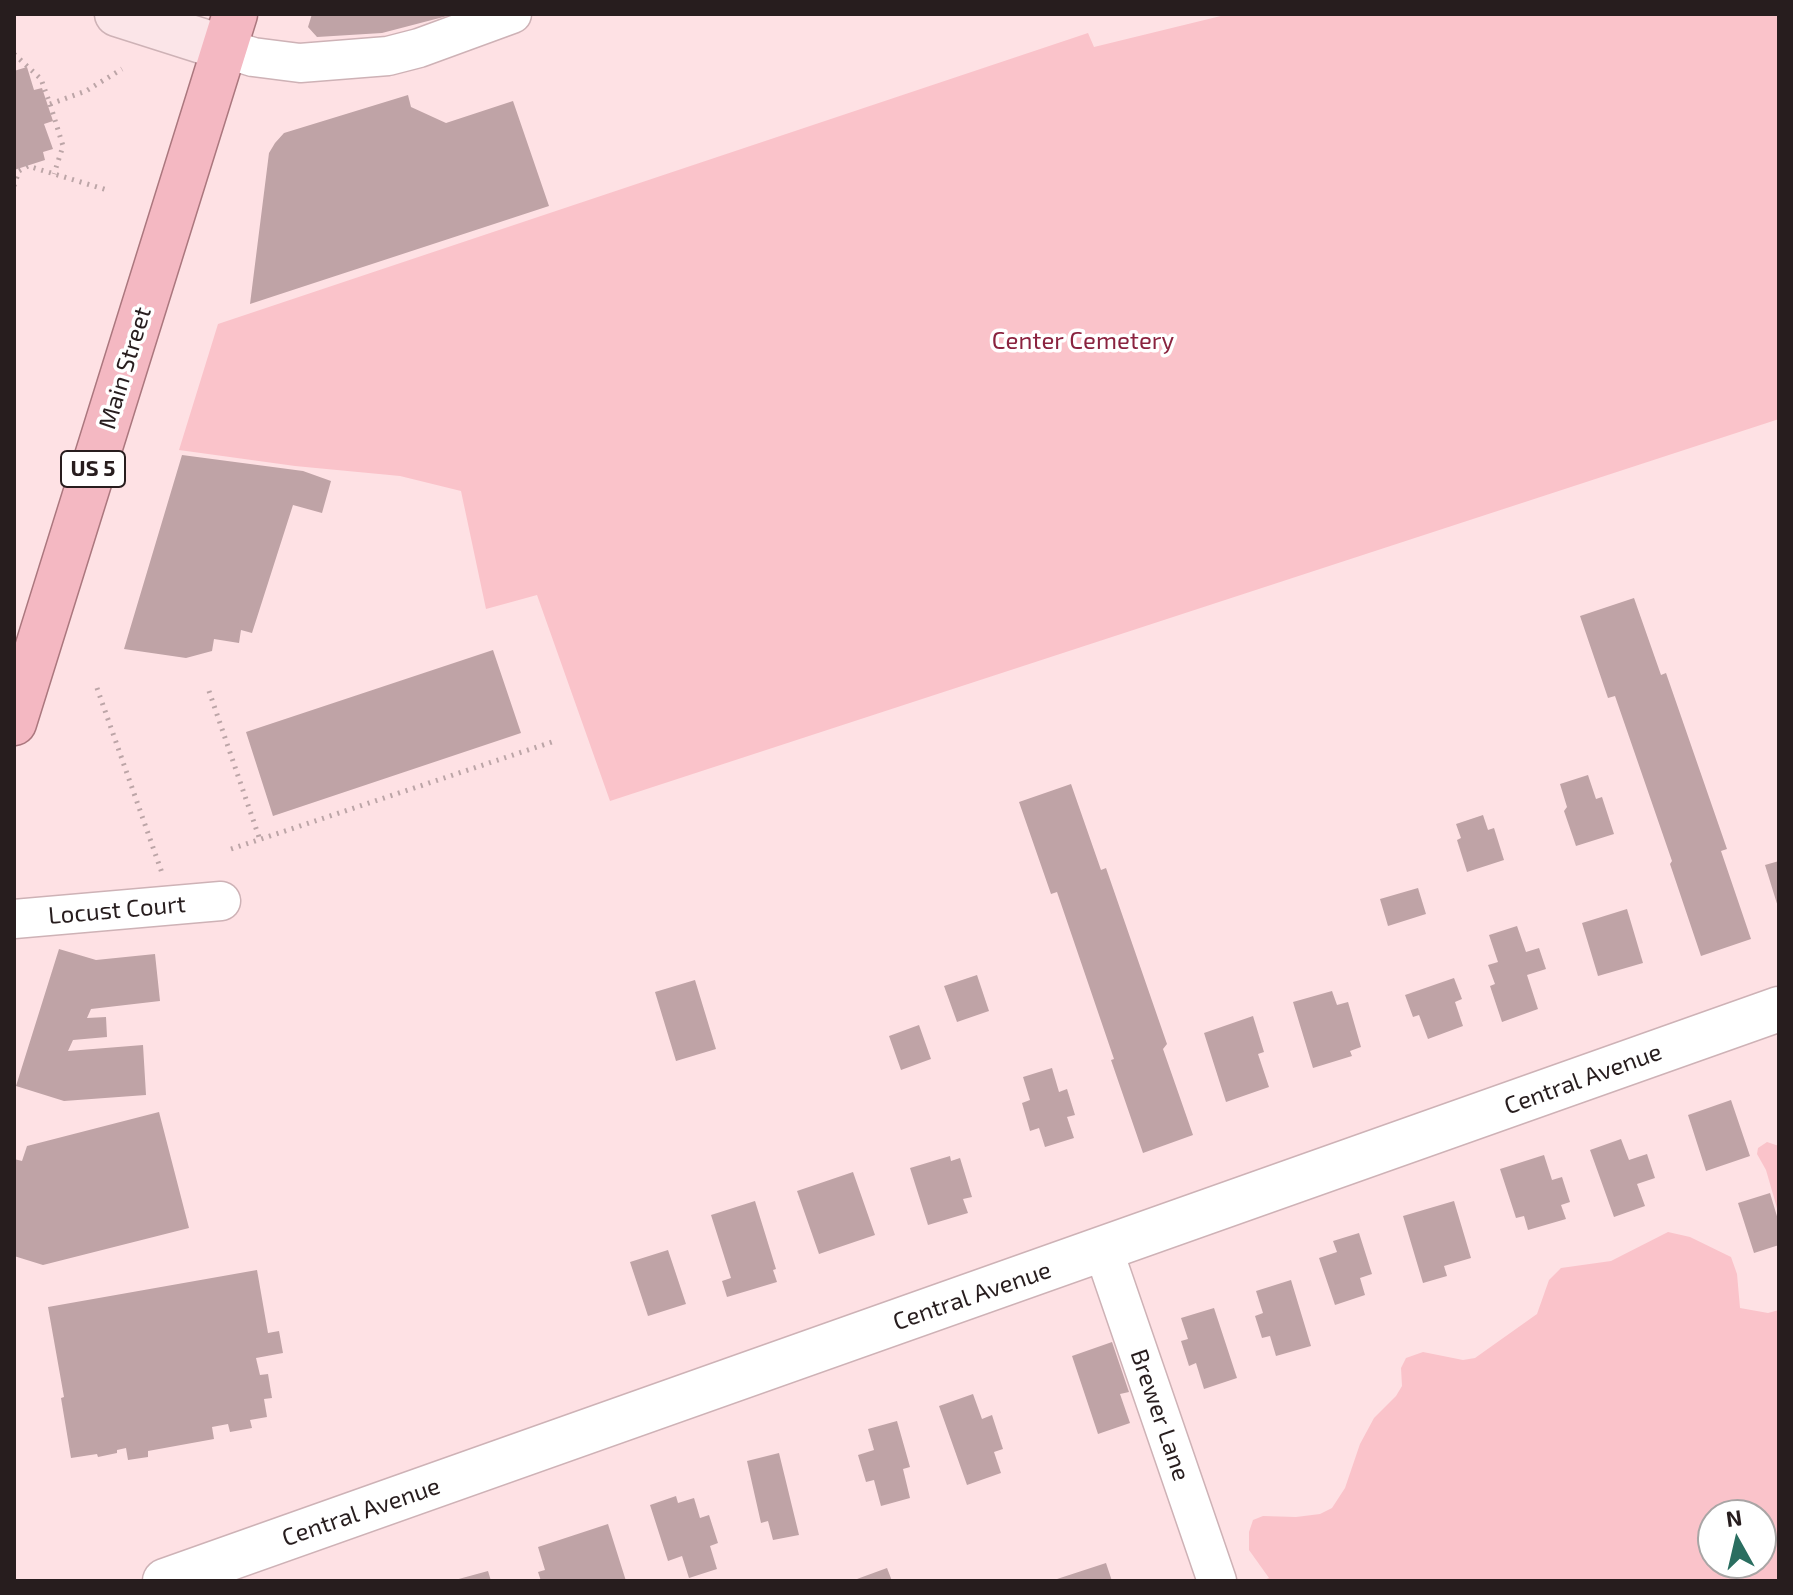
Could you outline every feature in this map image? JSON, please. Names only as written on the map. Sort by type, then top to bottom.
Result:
[{"type":"highway","name":"Main Street","points":[[14,723],[229,31]]},
{"type":"main road","points":[[117,14],[229,31]]},
{"type":"street","points":[[229,31],[253,57],[300,63],[388,56],[512,14]]},
{"type":"street","name":"Locust Court","points":[[14,919],[221,901]]},
{"type":"street","name":"Central Avenue","points":[[165,1581],[1779,1009]]},
{"type":"street","name":"Brewer Lane","points":[[1103,1249],[1217,1581]]},
{"type":"path","points":[[14,54],[35,71],[50,104],[63,146],[54,174]]},
{"type":"path","points":[[50,104],[86,91],[122,69]]},
{"type":"path","points":[[14,186],[19,171],[28,166],[107,190]]},
{"type":"path","points":[[97,688],[163,874]]},
{"type":"path","points":[[209,691],[260,840]]},
{"type":"path","points":[[231,849],[552,742]]},
{"type":"green space","name":"Center Cemetery","points":[[1229,14],[1779,14],[1779,419],[610,801],[537,595],[486,609],[461,491],[400,476],[179,450],[218,324],[1088,33],[1094,47]]},
{"type":"green space","points":[[1767,1142],[1779,1146],[1779,1215],[1766,1170],[1757,1154],[1758,1148]]},
{"type":"green space","points":[[1668,1232],[1690,1237],[1731,1257],[1737,1274],[1740,1308],[1768,1313],[1779,1310],[1779,1581],[1261,1581],[1269,1578],[1249,1550],[1253,1520],[1263,1516],[1320,1514],[1332,1508],[1345,1488],[1360,1444],[1374,1418],[1402,1386],[1401,1368],[1406,1358],[1423,1352],[1463,1360],[1475,1358],[1537,1314],[1549,1280],[1561,1268],[1611,1261]]},
{"type":"building","points":[[312,14],[451,15],[382,33],[317,37],[308,27]]},
{"type":"building","points":[[27,67],[34,90],[42,88],[53,121],[44,124],[53,149],[43,152],[45,160],[14,170],[14,71]]},
{"type":"building","points":[[408,95],[411,107],[446,123],[513,101],[549,206],[250,304],[269,153],[275,143],[284,133]]},
{"type":"building","points":[[182,455],[303,471],[331,481],[322,513],[293,505],[252,633],[241,630],[239,643],[214,639],[212,651],[186,658],[124,649]]},
{"type":"building","points":[[1634,598],[1661,675],[1666,673],[1727,849],[1721,851],[1751,939],[1701,956],[1615,696],[1608,698],[1580,616]]},
{"type":"building","points":[[493,650],[521,733],[273,816],[246,732]]},
{"type":"building","points":[[1588,775],[1596,799],[1602,797],[1614,834],[1576,846],[1564,811],[1567,807],[1560,784]]},
{"type":"building","points":[[1071,784],[1101,870],[1106,868],[1167,1044],[1163,1049],[1193,1135],[1143,1153],[1057,892],[1051,894],[1019,802]]},
{"type":"building","points":[[1483,815],[1488,830],[1494,828],[1504,860],[1467,872],[1457,840],[1461,838],[1456,824]]},
{"type":"building","points":[[1779,861],[1779,907],[1778,907],[1765,865]]},
{"type":"building","points":[[1418,888],[1426,914],[1388,926],[1380,899]]},
{"type":"building","points":[[1627,909],[1643,963],[1598,976],[1582,923]]},
{"type":"building","points":[[1517,926],[1526,952],[1539,948],[1546,969],[1527,975],[1538,1009],[1502,1022],[1490,986],[1495,984],[1488,965],[1498,962],[1489,935]]},
{"type":"building","points":[[59,949],[96,960],[155,954],[160,1001],[91,1009],[87,1018],[106,1017],[107,1037],[73,1040],[68,1051],[143,1045],[146,1095],[64,1101],[16,1086]]},
{"type":"building","points":[[977,975],[989,1011],[957,1022],[944,986]]},
{"type":"building","points":[[1454,978],[1462,999],[1455,1002],[1463,1026],[1428,1039],[1419,1015],[1413,1017],[1405,995]]},
{"type":"building","points":[[695,980],[716,1049],[676,1061],[655,992]]},
{"type":"building","points":[[1332,991],[1337,1005],[1348,1002],[1361,1047],[1350,1051],[1352,1056],[1313,1068],[1293,1002]]},
{"type":"building","points":[[1253,1016],[1264,1052],[1258,1054],[1269,1087],[1226,1102],[1204,1033]]},
{"type":"building","points":[[919,1025],[931,1059],[901,1070],[889,1036]]},
{"type":"building","points":[[1052,1068],[1059,1092],[1067,1089],[1075,1115],[1067,1117],[1074,1138],[1045,1147],[1039,1128],[1030,1131],[1022,1103],[1030,1100],[1023,1077]]},
{"type":"building","points":[[1731,1100],[1750,1156],[1706,1171],[1688,1115]]},
{"type":"building","points":[[159,1112],[189,1228],[43,1265],[14,1256],[14,1159],[22,1161],[27,1146]]},
{"type":"building","points":[[1621,1139],[1629,1160],[1647,1154],[1655,1178],[1637,1184],[1645,1206],[1614,1217],[1590,1150]]},
{"type":"building","points":[[1544,1155],[1552,1180],[1562,1177],[1570,1202],[1561,1205],[1566,1219],[1528,1230],[1524,1216],[1516,1218],[1500,1169]]},
{"type":"building","points":[[950,1156],[951,1161],[960,1158],[972,1197],[963,1199],[968,1213],[928,1225],[910,1168]]},
{"type":"building","points":[[853,1172],[875,1235],[819,1254],[797,1191]]},
{"type":"building","points":[[1770,1193],[1779,1223],[1779,1245],[1754,1253],[1738,1203]]},
{"type":"building","points":[[755,1201],[776,1269],[773,1270],[777,1282],[727,1297],[722,1281],[731,1278],[711,1215]]},
{"type":"building","points":[[1454,1201],[1471,1258],[1444,1266],[1447,1276],[1423,1283],[1403,1216]]},
{"type":"building","points":[[1359,1233],[1372,1274],[1360,1278],[1365,1295],[1335,1305],[1319,1258],[1337,1252],[1333,1241]]},
{"type":"building","points":[[668,1250],[686,1304],[648,1316],[630,1262]]},
{"type":"building","points":[[257,1270],[268,1333],[279,1331],[283,1353],[256,1358],[260,1375],[268,1374],[272,1398],[264,1399],[267,1417],[250,1420],[252,1428],[230,1432],[228,1424],[212,1427],[214,1439],[148,1451],[148,1457],[128,1460],[126,1448],[98,1457],[97,1454],[71,1458],[48,1307]]},
{"type":"building","points":[[1291,1280],[1311,1346],[1276,1356],[1270,1336],[1262,1338],[1255,1316],[1263,1313],[1256,1291]]},
{"type":"building","points":[[1214,1308],[1237,1378],[1204,1389],[1196,1363],[1189,1366],[1181,1341],[1188,1339],[1181,1318]]},
{"type":"building","points":[[1112,1342],[1129,1392],[1120,1394],[1130,1423],[1098,1434],[1072,1356]]},
{"type":"building","points":[[973,1394],[982,1419],[992,1415],[1003,1449],[994,1452],[1001,1473],[967,1485],[939,1406]]},
{"type":"building","points":[[897,1421],[910,1467],[903,1469],[910,1498],[881,1506],[874,1480],[866,1482],[858,1455],[874,1450],[868,1429]]},
{"type":"building","points":[[779,1453],[799,1535],[773,1540],[768,1521],[761,1523],[747,1461]]},
{"type":"building","points":[[676,1496],[678,1503],[694,1498],[700,1518],[709,1515],[718,1543],[710,1546],[717,1569],[689,1578],[682,1556],[668,1561],[650,1505]]},
{"type":"building","points":[[608,1524],[626,1581],[541,1581],[538,1572],[545,1570],[538,1547]]},
{"type":"building","points":[[1106,1563],[1112,1581],[1054,1581],[1054,1580]]},
{"type":"building","points":[[887,1568],[892,1581],[857,1579]]},
{"type":"building","points":[[488,1571],[491,1581],[455,1581],[455,1580]]}]
